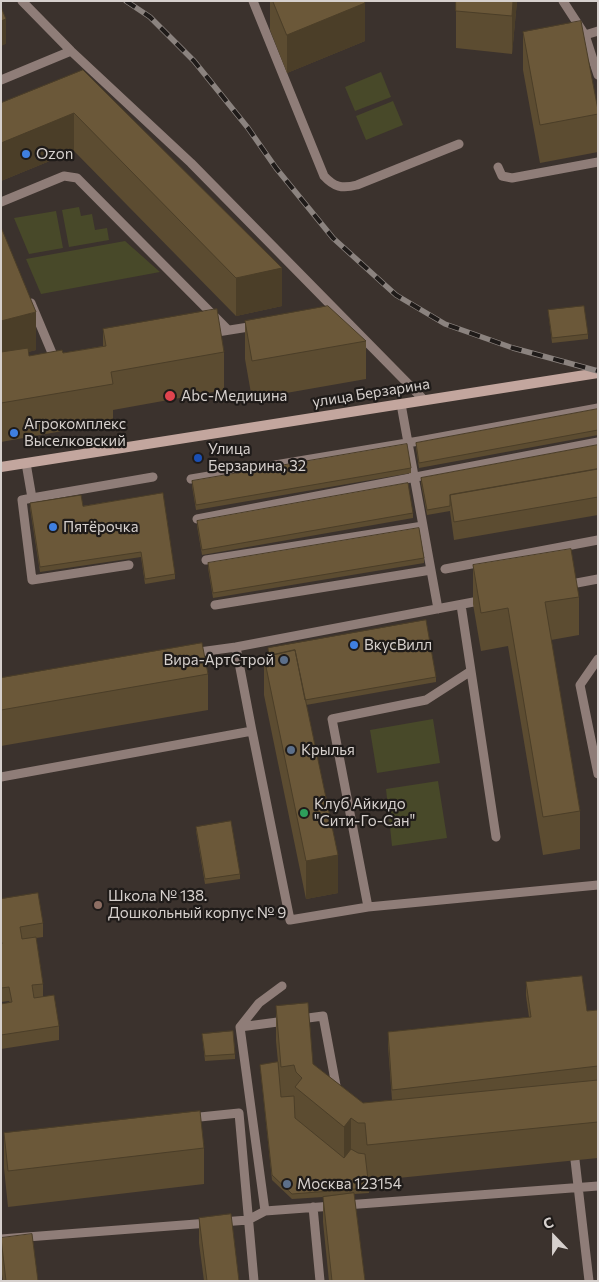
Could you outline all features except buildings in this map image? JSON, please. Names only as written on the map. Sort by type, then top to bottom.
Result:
[{"type":"street","name":"улица Берзарина","points":[[1,468],[598,373]]},
{"type":"lane","points":[[22,1],[71,51],[191,163],[331,313],[424,400]]},
{"type":"lane","points":[[253,1],[324,176],[331,183],[337,187],[345,188],[356,185],[459,144]]},
{"type":"lane","points":[[563,1],[585,35],[598,75]]},
{"type":"lane","points":[[585,35],[598,31]]},
{"type":"lane","points":[[1,80],[71,51]]},
{"type":"lane","points":[[498,167],[502,176],[512,178],[598,162]]},
{"type":"lane","points":[[1,202],[64,176],[78,178],[228,330]]},
{"type":"lane","points":[[27,292],[55,360]]},
{"type":"lane","points":[[202,335],[263,324]]},
{"type":"lane","points":[[401,404],[438,609]]},
{"type":"lane","points":[[191,478],[598,408]]},
{"type":"lane","points":[[197,519],[598,442]]},
{"type":"lane","points":[[26,464],[32,498]]},
{"type":"lane","points":[[129,565],[32,580],[22,500],[153,477]]},
{"type":"lane","points":[[206,560],[423,526]]},
{"type":"lane","points":[[445,569],[598,540]]},
{"type":"lane","points":[[215,605],[432,570]]},
{"type":"lane","points":[[559,586],[598,579]]},
{"type":"lane","points":[[182,655],[236,647],[490,599]]},
{"type":"lane","points":[[461,605],[496,837]]},
{"type":"lane","points":[[236,647],[290,920],[368,907],[598,885]]},
{"type":"lane","points":[[598,658],[580,685],[598,774]]},
{"type":"lane","points":[[368,907],[332,719],[426,700],[471,671]]},
{"type":"lane","points":[[1,777],[252,731]]},
{"type":"lane","points":[[264,1210],[240,1027],[259,1003],[282,986]]},
{"type":"lane","points":[[240,1027],[323,1016],[338,1099]]},
{"type":"lane","points":[[180,1119],[239,1113],[254,1281]]},
{"type":"lane","points":[[575,1160],[589,1281]]},
{"type":"lane","points":[[1,1239],[248,1220],[264,1210],[598,1186]]},
{"type":"lane","points":[[313,1207],[320,1281]]},
{"type":"green space","points":[[381,72],[391,97],[355,111],[345,87]]},
{"type":"green space","points":[[393,101],[403,125],[366,140],[356,116]]},
{"type":"green space","points":[[79,207],[81,216],[92,214],[95,230],[107,228],[109,240],[69,247],[62,210]]},
{"type":"green space","points":[[56,211],[63,248],[29,254],[14,218]]},
{"type":"green space","points":[[125,241],[160,272],[41,294],[26,259]]},
{"type":"green space","points":[[433,719],[440,763],[377,773],[370,730]]},
{"type":"green space","points":[[438,781],[447,838],[392,846],[386,789]]},
{"type":"railway","points":[[126,1],[150,17],[194,61],[248,128],[276,168],[333,238],[396,295],[445,324],[513,348],[598,371]]},
{"type":"place","name":"Ozon","points":[[26,154]]},
{"type":"place","name":"Abc-Медицина","points":[[170,396]]},
{"type":"place","name":"Агрокомплекс Выселковский","points":[[14,433]]},
{"type":"place","name":"Улица Берзарина, 32","points":[[198,458]]},
{"type":"place","name":"Пятёрочка","points":[[53,527]]},
{"type":"place","name":"ВкусВилл","points":[[354,645]]},
{"type":"place","name":"Вира-АртСтрой","points":[[284,660]]},
{"type":"place","name":"Крылья","points":[[291,750]]},
{"type":"place","name":"Клуб Айкидо \"Сити-Го-Сан\"","points":[[304,813]]},
{"type":"place","name":"Школа № 138. Дошкольный корпус № 9","points":[[98,905]]},
{"type":"place","name":"Москва 123154","points":[[287,1184]]}]
